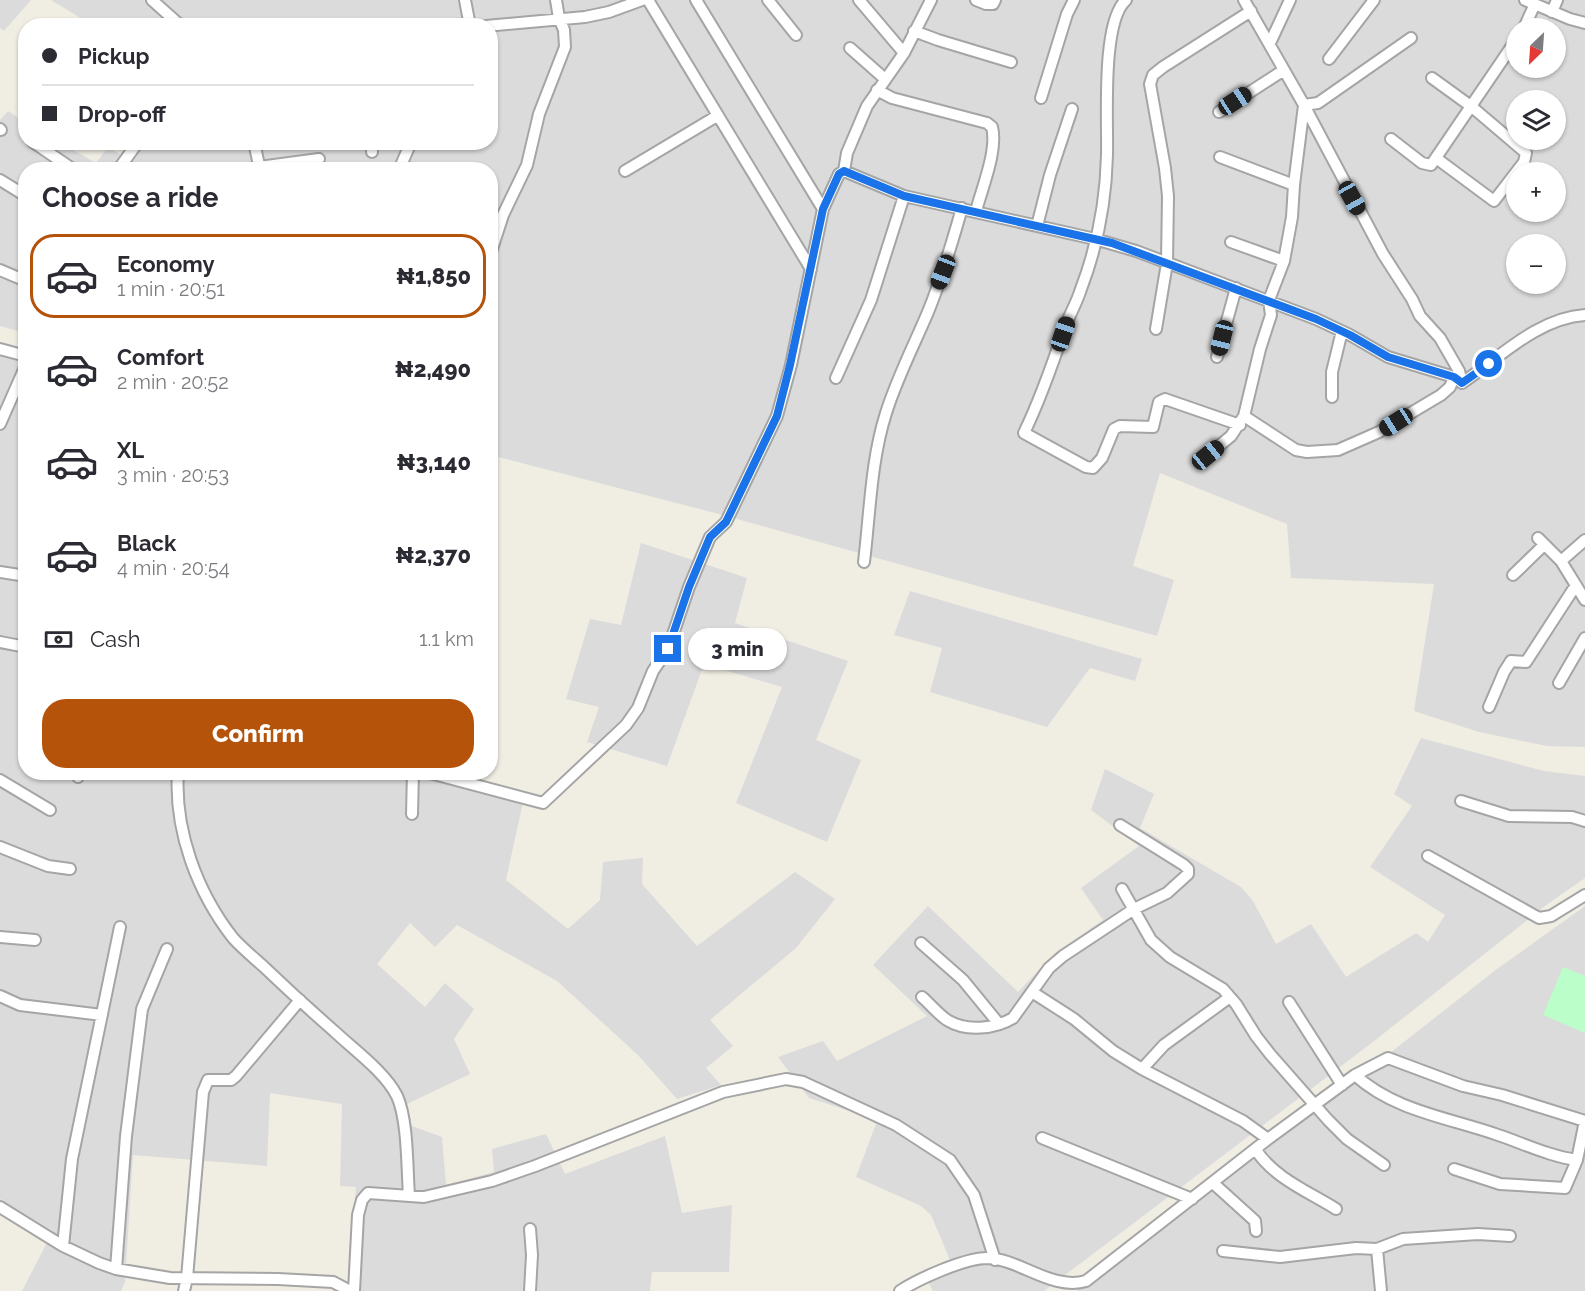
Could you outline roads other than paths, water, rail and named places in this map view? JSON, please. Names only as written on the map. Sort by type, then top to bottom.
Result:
[{"type":"street","points":[[152,0],[172,18]]},
{"type":"street","points":[[465,0],[468,18]]},
{"type":"street","points":[[498,230],[527,165],[539,114],[565,47],[564,30],[558,18],[556,0]]},
{"type":"street","points":[[498,25],[585,17],[609,12],[642,0]]},
{"type":"street","points":[[648,0],[811,270]]},
{"type":"street","points":[[696,0],[823,209]]},
{"type":"street","points":[[768,0],[796,36]]},
{"type":"street","points":[[859,0],[904,52]]},
{"type":"street","points":[[456,780],[543,803],[626,724],[638,708],[653,671],[668,649],[689,587],[710,537],[726,522],[777,416],[823,209],[839,174],[844,171],[847,153],[854,134],[877,90],[904,52],[932,0]]},
{"type":"street","points":[[976,0],[986,4],[993,4],[995,0]]},
{"type":"street","points":[[1041,98],[1067,14],[1074,0]]},
{"type":"street","points":[[1244,0],[1304,105],[1383,254],[1412,298],[1420,316],[1440,338],[1459,371],[1458,380]]},
{"type":"street","points":[[1270,43],[1290,0]]},
{"type":"street","points":[[1329,59],[1374,0]]},
{"type":"street","points":[[1552,12],[1557,0]]},
{"type":"street","points":[[1121,1],[1112,33],[1107,65],[1106,185],[1095,239],[1081,290],[1068,318],[1038,405],[1024,433],[1086,467],[1093,468],[1102,458],[1114,429],[1120,426],[1153,427],[1159,402],[1165,399],[1242,420],[1296,450],[1307,452],[1338,450],[1379,432],[1442,395],[1458,380],[1548,324],[1571,316],[1585,315]]},
{"type":"street","points":[[1526,18],[1529,3],[1585,23]]},
{"type":"street","points":[[1156,329],[1167,263],[1168,196],[1150,84],[1153,75],[1226,25],[1251,11]]},
{"type":"street","points":[[914,31],[1011,62]]},
{"type":"street","points":[[1304,105],[1318,103],[1411,38]]},
{"type":"street","points":[[850,48],[885,79]]},
{"type":"street","points":[[1391,139],[1427,166],[1431,165],[1506,55]]},
{"type":"street","points":[[1219,112],[1284,70]]},
{"type":"street","points":[[1432,78],[1472,107],[1526,153],[1524,162],[1494,201],[1436,158]]},
{"type":"street","points":[[877,90],[900,100],[987,123],[992,127],[994,133],[991,153],[976,211]]},
{"type":"street","points":[[1208,455],[1231,436],[1242,420],[1271,315],[1269,300],[1284,261],[1292,217],[1304,105]]},
{"type":"street","points":[[1037,226],[1050,174],[1072,109]]},
{"type":"street","points":[[625,171],[717,116]]},
{"type":"street","points":[[45,150],[62,162]]},
{"type":"street","points":[[1220,157],[1294,185]]},
{"type":"street","points":[[299,162],[319,159]]},
{"type":"street","points":[[844,171],[904,196],[1095,239],[1167,263],[1269,300],[1342,331],[1388,357],[1458,380]]},
{"type":"street","points":[[0,180],[18,191]]},
{"type":"street","points":[[836,378],[871,300],[904,196]]},
{"type":"street","points":[[864,562],[877,449],[886,413],[910,348],[943,272],[962,208]]},
{"type":"street","points":[[1231,242],[1284,261]]},
{"type":"street","points":[[0,270],[18,278]]},
{"type":"street","points":[[1217,357],[1236,288]]},
{"type":"street","points":[[1332,397],[1332,372],[1342,331]]},
{"type":"street","points":[[0,349],[18,354]]},
{"type":"street","points":[[0,424],[18,383]]},
{"type":"street","points":[[1562,561],[1585,540]]},
{"type":"street","points":[[1513,575],[1541,541],[1562,561],[1585,600]]},
{"type":"street","points":[[0,572],[18,575]]},
{"type":"street","points":[[1489,707],[1504,672],[1511,662],[1526,662],[1576,585]]},
{"type":"street","points":[[1559,683],[1585,638]]},
{"type":"street","points":[[0,642],[18,645]]},
{"type":"street","points":[[0,780],[50,810]]},
{"type":"street","points":[[177,780],[176,797],[180,821],[194,869],[211,906],[234,939],[389,1084],[397,1097],[403,1112],[409,1196]]},
{"type":"street","points":[[412,814],[413,780]]},
{"type":"street","points":[[1461,801],[1509,816],[1572,817],[1585,821]]},
{"type":"street","points":[[922,997],[949,1021],[972,1027],[999,1024],[1013,1018],[1049,968],[1062,956],[1134,909],[1167,892],[1188,874],[1188,869],[1170,855],[1120,825]]},
{"type":"street","points":[[0,847],[48,866],[70,869]]},
{"type":"street","points":[[1428,856],[1539,918],[1551,916],[1585,895]]},
{"type":"street","points":[[1122,889],[1141,925],[1160,949],[1211,980],[1230,997],[1270,1054],[1314,1105],[1347,1139],[1384,1165]]},
{"type":"street","points":[[63,1246],[72,1160],[120,927]]},
{"type":"street","points":[[0,937],[35,940]]},
{"type":"street","points":[[921,943],[963,980],[999,1024]]},
{"type":"street","points":[[116,1269],[126,1136],[142,1009],[167,949]]},
{"type":"street","points":[[1032,992],[1074,1019],[1142,1070],[1243,1121],[1268,1139]]},
{"type":"street","points":[[0,996],[20,1005],[102,1015]]},
{"type":"street","points":[[1142,1070],[1164,1045],[1230,997]]},
{"type":"street","points":[[184,1291],[203,1092],[208,1080],[231,1080],[236,1076],[300,1000]]},
{"type":"street","points":[[1289,1002],[1342,1085]]},
{"type":"street","points":[[900,1291],[933,1274],[986,1258],[1073,1287],[1086,1281],[1268,1139],[1355,1075],[1381,1060],[1394,1058],[1462,1086],[1502,1095],[1585,1121],[1577,1160],[1564,1188],[1500,1184],[1455,1170]]},
{"type":"street","points":[[1355,1075],[1368,1087],[1416,1109],[1498,1134],[1557,1157],[1577,1160]]},
{"type":"street","points":[[0,1207],[63,1246],[116,1269],[170,1278],[333,1282],[352,1291],[358,1215],[362,1200],[369,1193],[424,1197],[492,1181],[723,1092],[786,1079],[803,1082],[896,1125],[950,1160],[974,1195],[995,1260]]},
{"type":"street","points":[[1042,1138],[1192,1199]]},
{"type":"street","points":[[1256,1150],[1264,1163],[1336,1209]]},
{"type":"street","points":[[1213,1183],[1255,1221],[1256,1231]]},
{"type":"street","points":[[530,1229],[532,1255],[530,1291]]},
{"type":"street","points":[[1223,1251],[1280,1257],[1356,1248],[1377,1249],[1403,1239],[1478,1234],[1510,1236]]},
{"type":"street","points":[[1377,1249],[1381,1291]]}]
